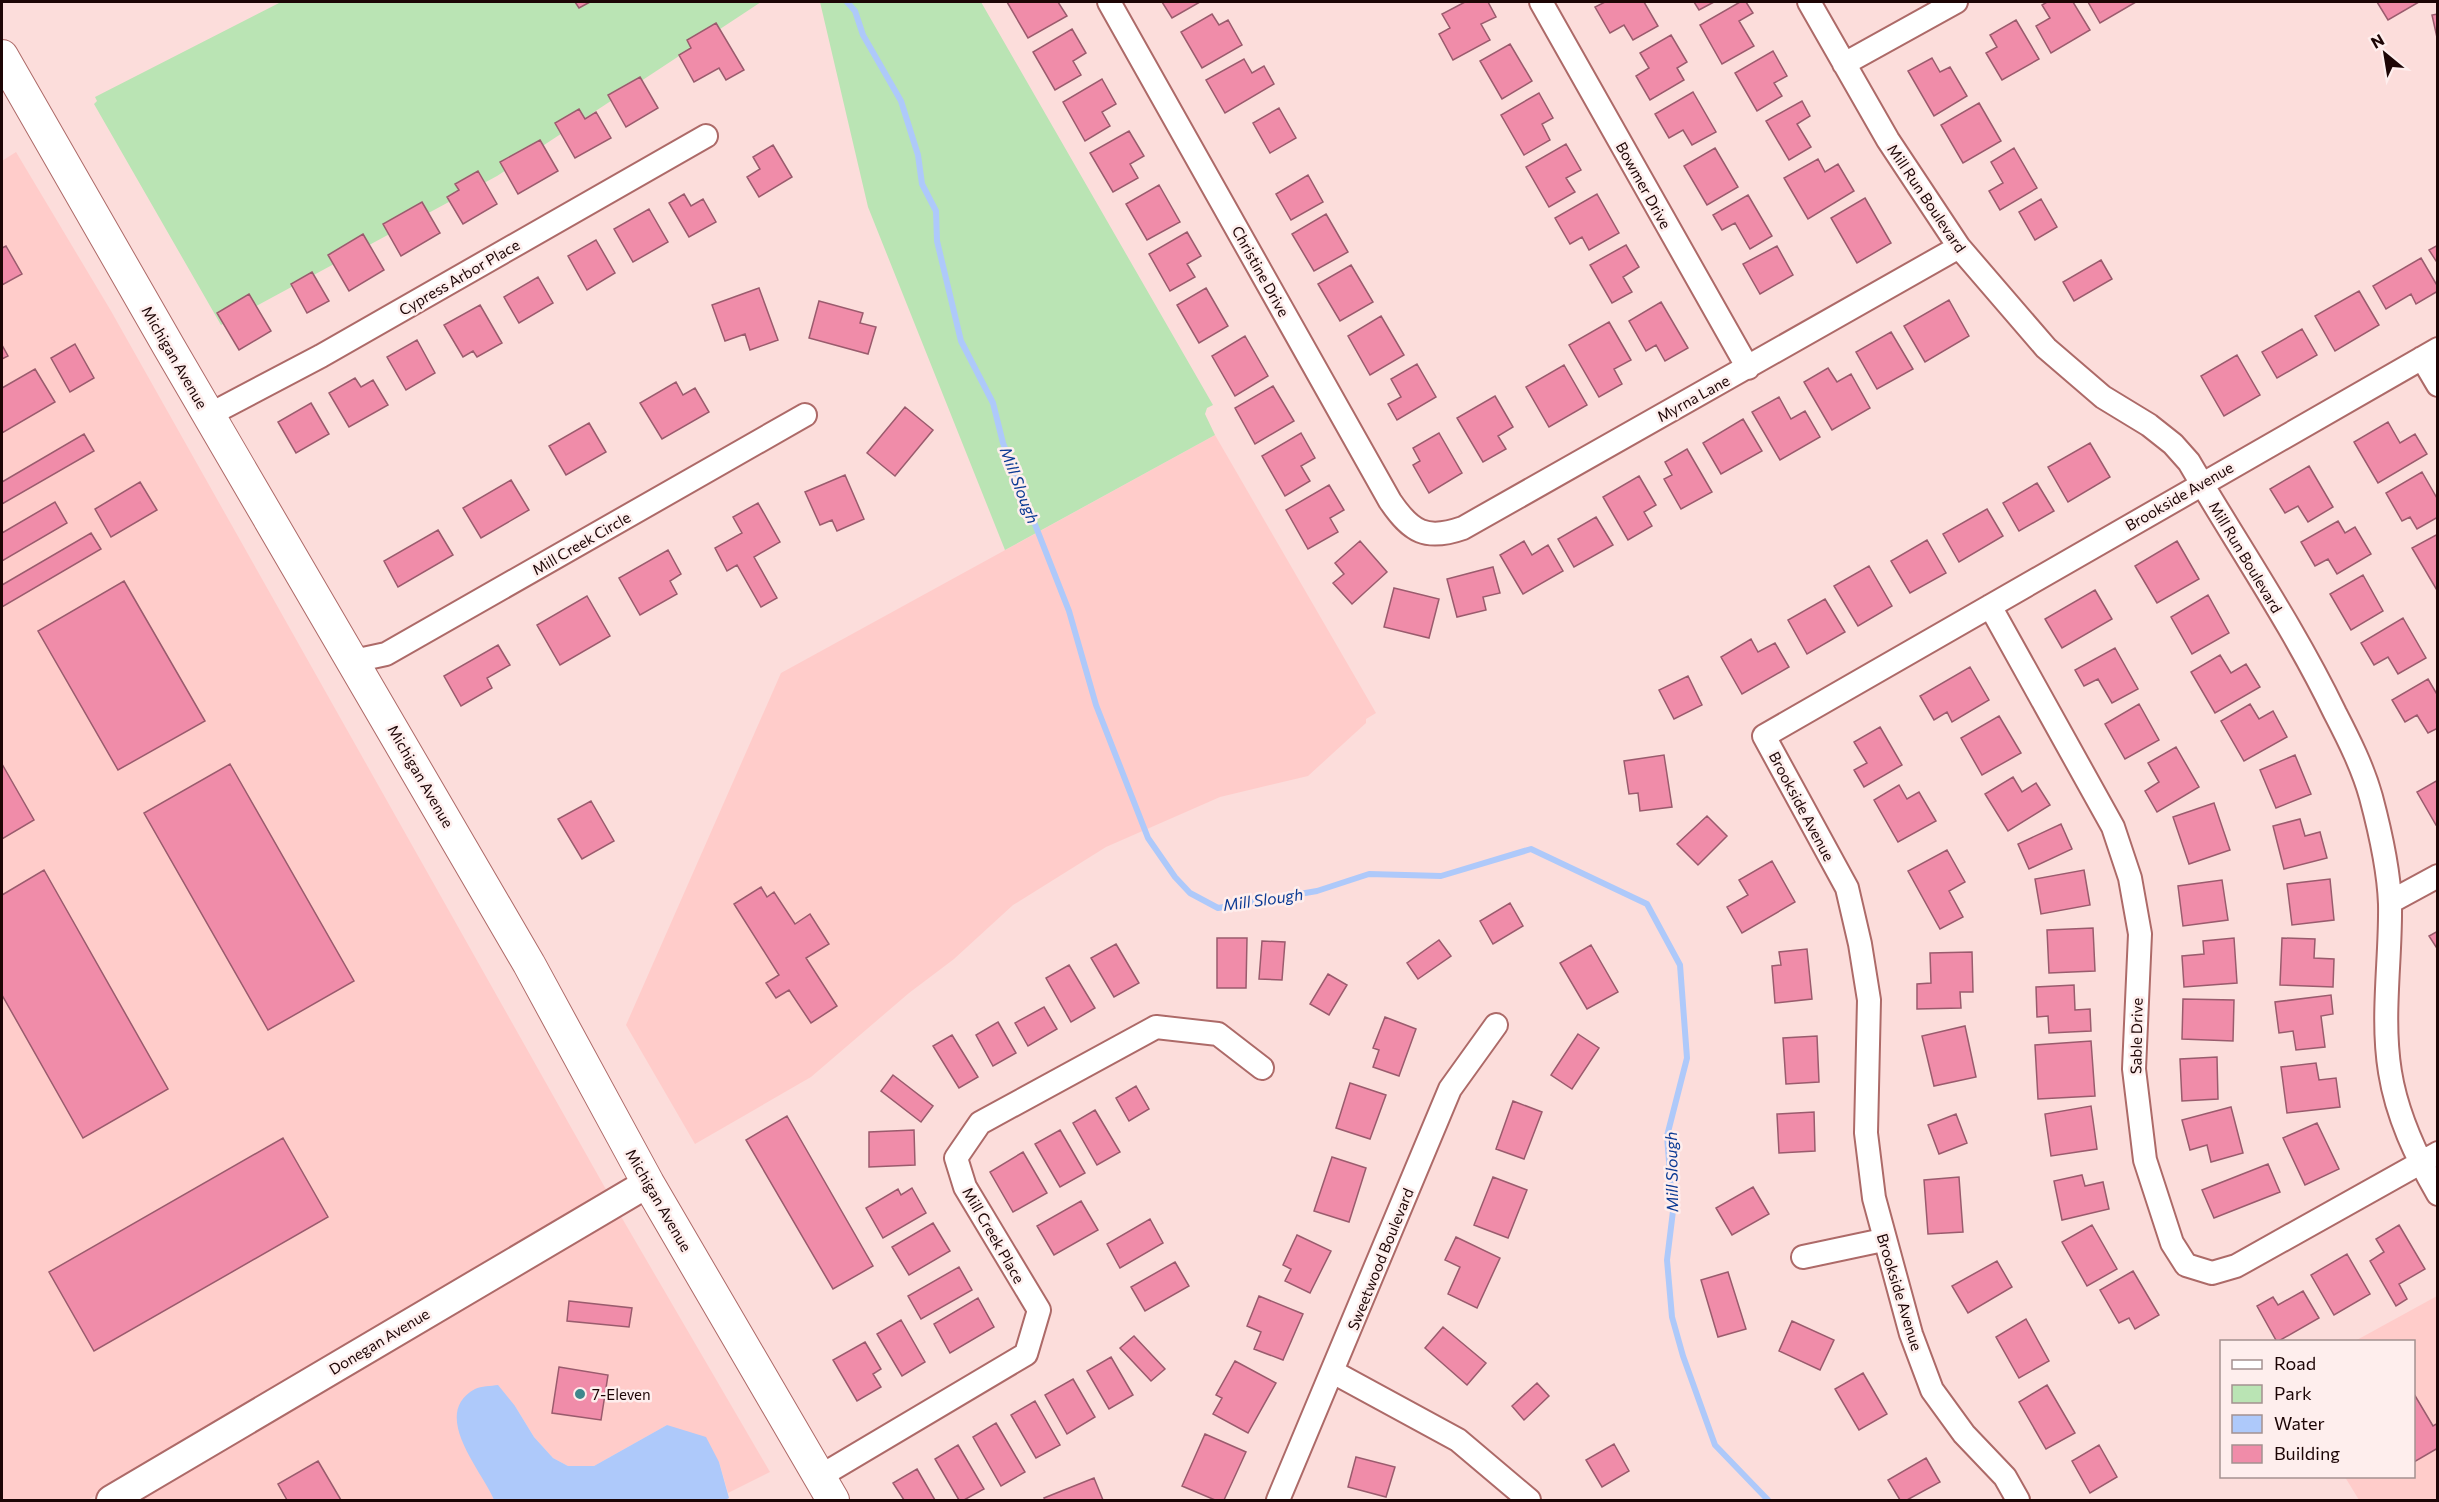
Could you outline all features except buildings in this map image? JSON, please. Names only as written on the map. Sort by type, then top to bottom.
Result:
[{"type":"main road","name":"Michigan Avenue","points":[[2,56],[530,964],[648,1183],[826,1488]]},
{"type":"street","name":"Christine Drive","points":[[1109,2],[1390,501],[1403,519],[1423,533]]},
{"type":"street","name":"Bowmer Drive","points":[[1541,2],[1748,368]]},
{"type":"street","name":"Mill Run Boulevard","points":[[1809,2],[1888,140],[1959,247],[2046,348],[2103,397],[2148,425],[2173,444],[2189,462],[2315,672],[2350,742],[2371,796],[2390,902],[2387,1019],[2390,1071],[2400,1116],[2429,1158],[2438,1194]]},
{"type":"street","points":[[1844,64],[1956,2]]},
{"type":"street","name":"Cypress Arbor Place","points":[[209,415],[321,356],[706,136]]},
{"type":"street","name":"Myrna Lane","points":[[1423,533],[1443,535],[1463,528],[1959,247]]},
{"type":"street","points":[[2430,353],[2438,385]]},
{"type":"street","name":"Brookside Avenue","points":[[2018,1500],[2005,1477],[1964,1434],[1932,1390],[1911,1334],[1883,1240],[1874,1198],[1866,1133],[1869,1000],[1860,944],[1846,888],[1764,736],[2430,353]]},
{"type":"street","name":"Mill Creek Circle","points":[[354,661],[386,654],[805,416]]},
{"type":"street","name":"Sable Drive","points":[[1990,606],[2113,827],[2130,878],[2140,934],[2134,1069],[2145,1161],[2172,1243],[2186,1265],[2212,1273],[2236,1266],[2429,1158]]},
{"type":"street","points":[[2390,902],[2438,876]]},
{"type":"street","name":"Sweetwood Boulevard","points":[[1278,1500],[1450,1089],[1496,1025]]},
{"type":"street","name":"Mill Creek Place","points":[[826,1488],[1026,1354],[1039,1310],[965,1187],[956,1158],[980,1123],[1156,1027],[1218,1034],[1262,1068]]},
{"type":"street","name":"Donegan Avenue","points":[[111,1500],[648,1183]]},
{"type":"street","points":[[1803,1257],[1883,1240]]},
{"type":"street","points":[[1333,1372],[1458,1440],[1529,1500]]},
{"type":"shaded area","points":[[16,152],[111,311],[608,1193],[88,1500],[2,1500],[2,161]]},
{"type":"shaded area","points":[[1215,435],[1376,713],[1366,719],[1366,723],[1308,776],[1220,797],[1106,847],[1013,905],[954,959],[909,993],[811,1077],[695,1144],[626,1025],[781,673]]},
{"type":"shaded area","points":[[619,1213],[770,1472],[728,1493],[719,1462],[667,1425],[594,1466],[568,1466],[553,1458],[534,1437],[515,1406],[490,1490],[494,1500],[133,1500]]},
{"type":"shaded area","points":[[2437,1296],[2437,1500],[2359,1500],[2346,1478],[2415,1478],[2415,1340],[2357,1340]]},
{"type":"green space","points":[[281,2],[761,2],[497,176],[221,325],[94,104],[97,101],[95,97]]},
{"type":"green space","points":[[820,2],[981,2],[1213,405],[1207,408],[1205,414],[1215,435],[1005,550],[868,207]]},
{"type":"water","points":[[498,1385],[515,1406],[534,1437],[553,1458],[568,1466],[594,1466],[667,1425],[706,1437],[719,1462],[729,1498],[725,1500],[494,1500],[463,1443],[458,1428],[457,1413],[462,1400],[475,1389]]},
{"type":"waterway","name":"Mill Slough","points":[[847,2],[855,11],[863,35],[901,101],[918,155],[922,184],[936,211],[937,241],[961,341],[993,403],[1003,443],[1069,611],[1096,705],[1148,838],[1175,877],[1190,893],[1218,908],[1317,891],[1369,874],[1441,876],[1531,849],[1647,904],[1680,965],[1687,1058],[1667,1136],[1673,1211],[1667,1260],[1672,1317],[1683,1356],[1715,1445],[1768,1500]]},
{"type":"place","name":"7-Eleven","points":[[580,1394]]}]
